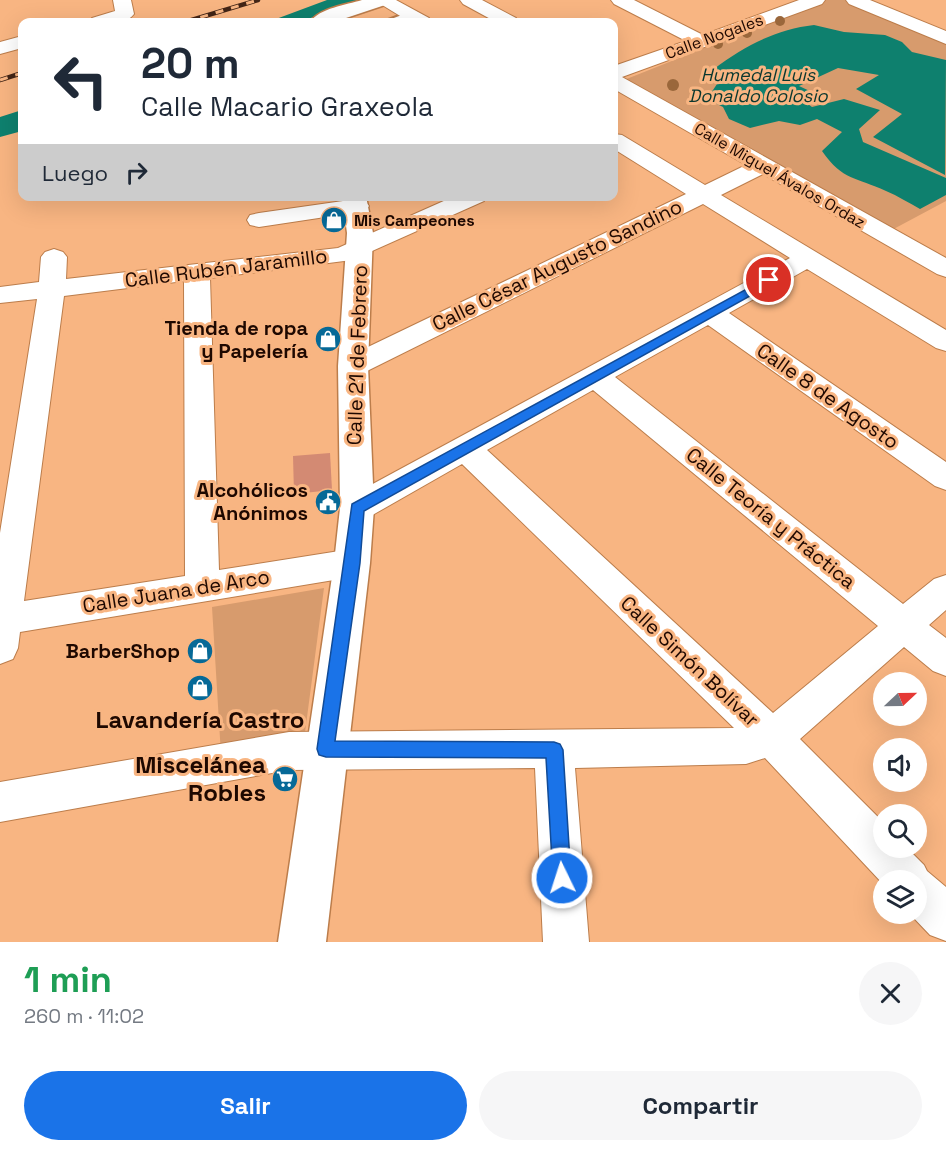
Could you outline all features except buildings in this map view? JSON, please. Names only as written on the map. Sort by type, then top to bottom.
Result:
[{"type":"street","points":[[114,18],[125,15],[122,0]]},
{"type":"street","points":[[328,18],[382,0],[414,18]]},
{"type":"street","points":[[469,0],[502,18]]},
{"type":"street","points":[[620,0],[701,41]]},
{"type":"street","points":[[855,0],[891,7],[946,38]]},
{"type":"street","name":"Calle Nogales","points":[[618,72],[799,2]]},
{"type":"street","points":[[0,48],[18,43]]},
{"type":"street","name":"Calle Miguel Ávalos Ordaz","points":[[618,83],[945,267]]},
{"type":"street","points":[[618,142],[946,342]]},
{"type":"street","name":"Calle César Augusto Sandino","points":[[352,366],[762,166]]},
{"type":"street","points":[[259,219],[356,201]]},
{"type":"street","name":"Calle 21 de Febrero","points":[[302,942],[352,563],[357,508],[352,366],[360,249],[356,201]]},
{"type":"street","name":"Calle Rubén Jaramillo","points":[[0,295],[343,255],[465,201]]},
{"type":"street","points":[[1,629],[52,289],[54,257]]},
{"type":"street","points":[[357,508],[808,258]]},
{"type":"street","points":[[197,271],[202,587]]},
{"type":"street","name":"Calle 8 de Agosto","points":[[710,313],[946,478]]},
{"type":"street","name":"Calle Teoría y Práctica","points":[[596,376],[946,660]]},
{"type":"street","name":"Calle Simón Bolívar","points":[[465,448],[772,738],[899,870]]},
{"type":"street","name":"Calle Juana de Arco","points":[[1,629],[202,587],[352,563]]},
{"type":"street","points":[[0,802],[289,751],[326,749],[554,750],[746,746],[772,738],[946,589]]},
{"type":"street","points":[[554,750],[566,942]]},
{"type":"street","points":[[927,899],[946,919]]},
{"type":"shaded area","points":[[825,0],[845,0],[946,44],[946,201],[888,232],[624,80]]},
{"type":"shaded area","points":[[324,588],[304,740],[221,755],[212,607]]},
{"type":"water","points":[[327,0],[372,0],[311,18],[279,18]]},
{"type":"water","name":"Humedal Luis Donaldo Colosio","points":[[814,25],[844,32],[885,35],[902,42],[912,52],[946,60],[945,175],[873,137],[902,114],[856,89],[879,75],[838,68],[799,86],[814,93],[808,104],[812,107],[844,99],[880,110],[859,129],[863,142],[946,178],[946,195],[920,209],[890,193],[851,177],[837,168],[822,151],[842,132],[817,119],[800,125],[779,121],[750,128],[729,119],[723,107],[707,99],[717,84],[714,69],[725,61],[761,40],[787,30]]},
{"type":"water","points":[[18,111],[18,132],[0,137],[0,117]]},
{"type":"railway","points":[[198,18],[258,0]]},
{"type":"railway","points":[[0,80],[18,74]]},
{"type":"place","name":"Mis Campeones","points":[[334,220]]},
{"type":"place","name":"Tienda de ropa y Papelería","points":[[328,339]]},
{"type":"place","name":"Alcohólicos Anónimos","points":[[328,502]]},
{"type":"place","name":"BarberShop","points":[[200,651]]},
{"type":"place","name":"Lavandería Castro","points":[[200,688]]},
{"type":"place","name":"Miscelánea Robles","points":[[285,779]]},
{"type":"route","points":[[562,878],[554,750],[326,749],[352,563],[357,508],[769,280]]}]
